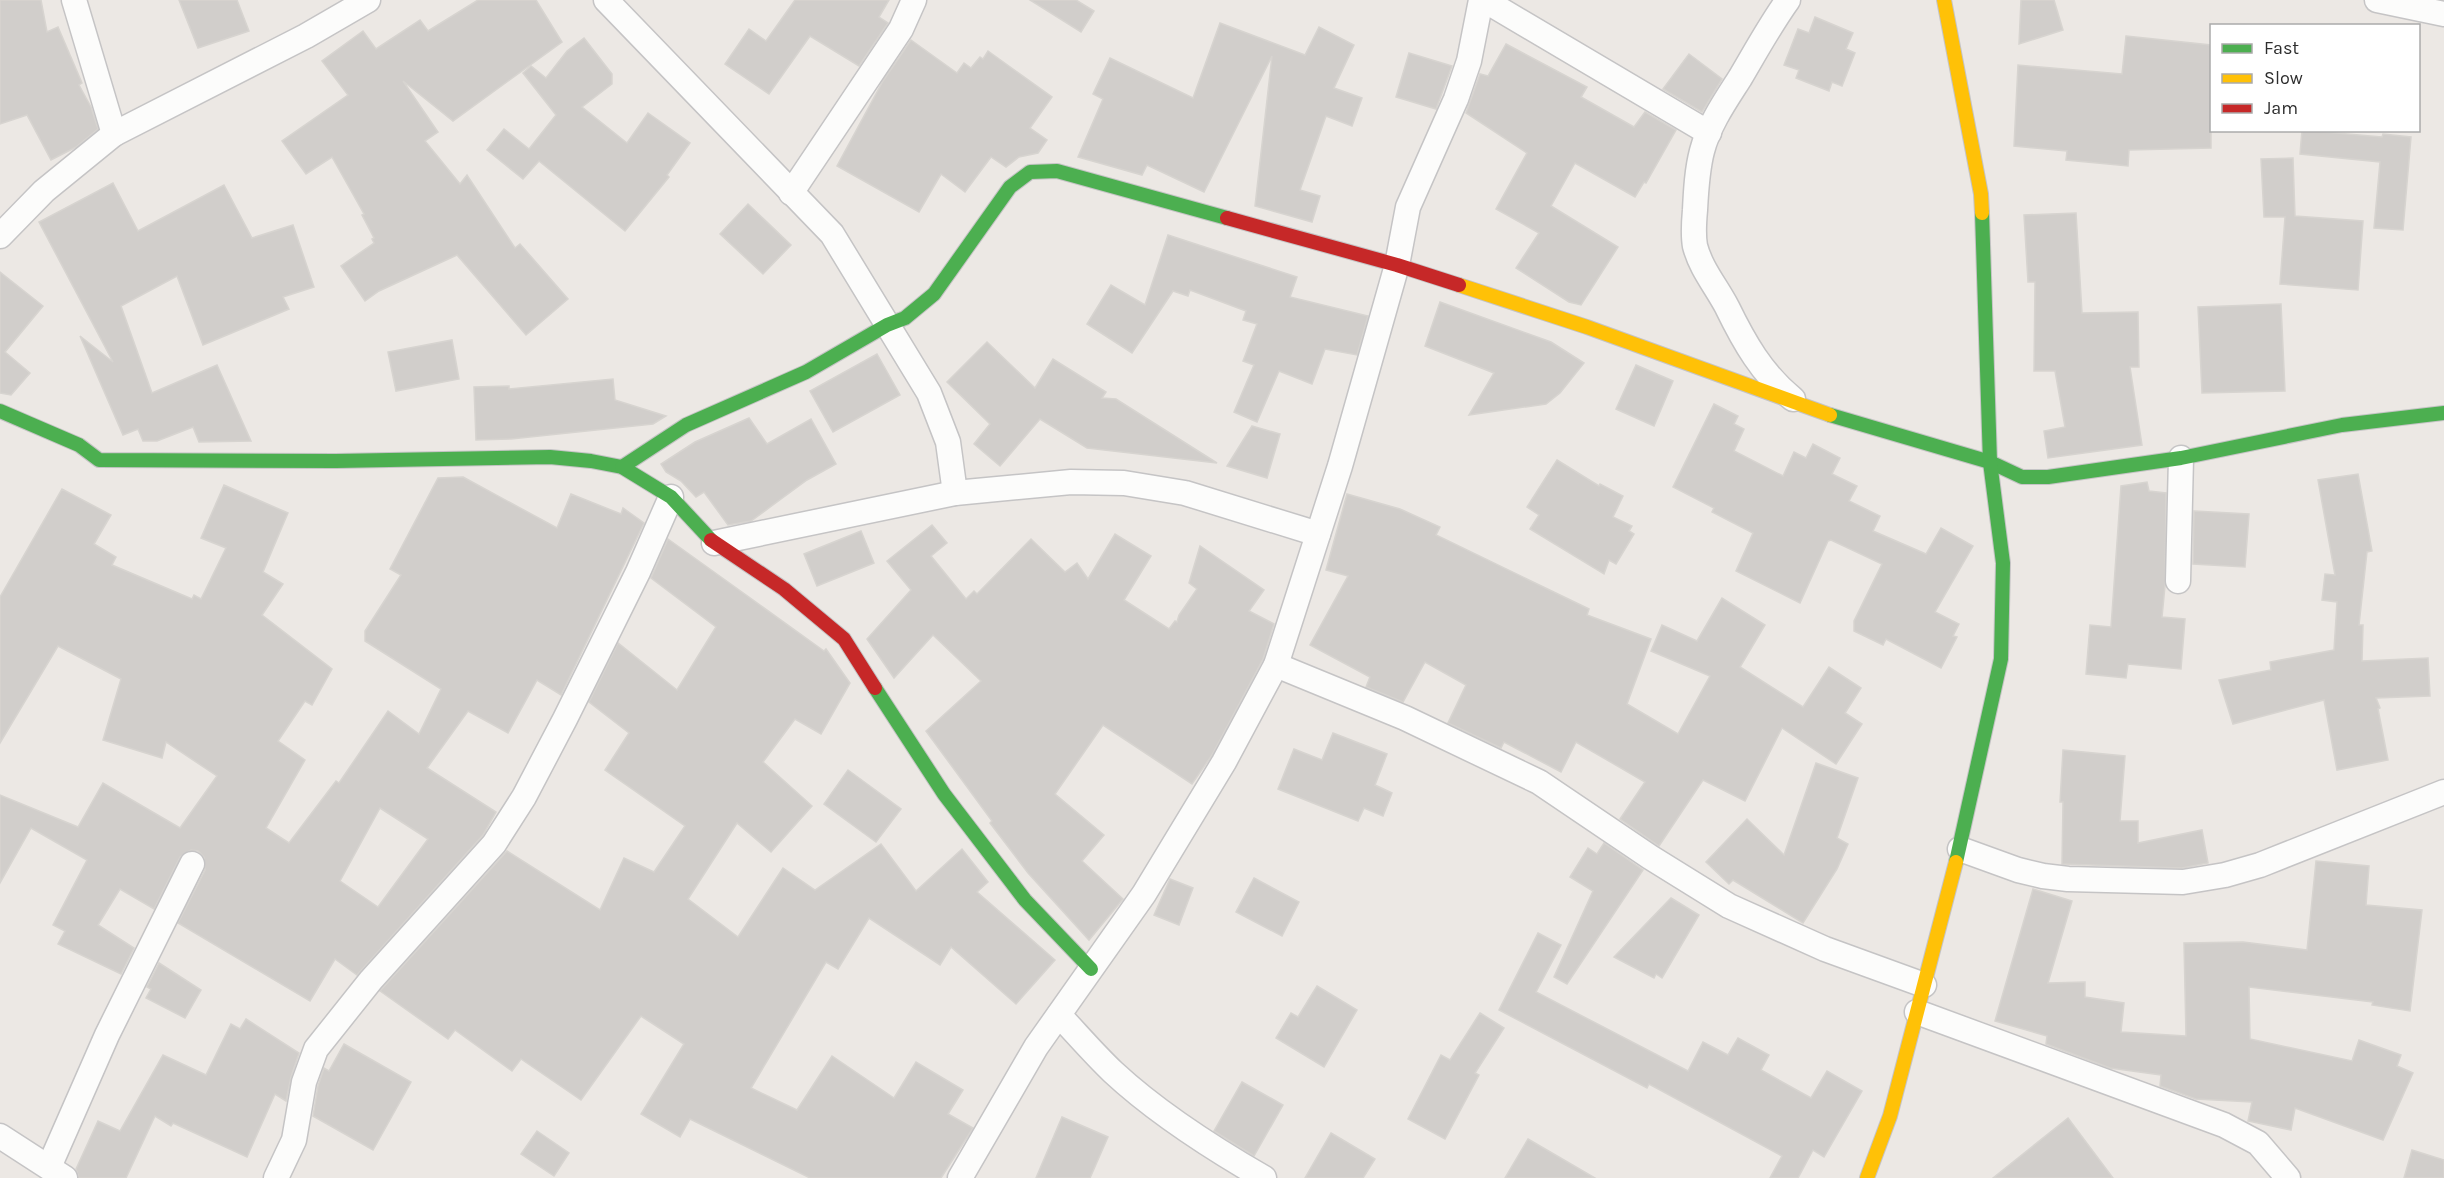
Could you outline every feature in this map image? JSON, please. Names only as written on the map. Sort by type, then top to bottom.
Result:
[{"type":"street","points":[[74,0],[114,134]]},
{"type":"street","points":[[0,236],[44,191],[114,134],[306,36],[368,0]]},
{"type":"street","points":[[606,0],[832,234],[929,393],[948,442],[955,493]]},
{"type":"street","points":[[791,193],[901,29],[914,0]]},
{"type":"street","points":[[960,1178],[1036,1047],[1144,894],[1224,762],[1276,666],[1340,466],[1397,265],[1408,207],[1456,99],[1469,61],[1482,0],[1709,133]]},
{"type":"street","points":[[1788,0],[1770,23],[1718,114],[1702,149],[1696,182],[1695,245],[1704,271],[1723,300],[1747,348],[1776,385],[1803,407]]},
{"type":"street","points":[[1867,1178],[1890,1116],[1960,849],[2001,659],[2003,563],[1990,462],[1981,194],[1944,0]]},
{"type":"street","points":[[2377,0],[2444,14]]},
{"type":"street","points":[[622,467],[686,425],[806,372],[887,325],[905,318],[934,294],[1010,187],[1030,172],[1057,171],[1397,265],[1587,327],[1803,407],[1990,462],[2022,477],[2048,477],[2181,458],[2342,425],[2444,413]]},
{"type":"street","points":[[0,411],[79,445],[99,460],[336,461],[549,457],[622,467],[671,497],[714,543],[784,590],[844,639],[944,794],[1025,900],[1091,969]]},
{"type":"street","points":[[2178,581],[2181,458]]},
{"type":"street","points":[[714,543],[955,493],[1071,482],[1124,483],[1185,493],[1318,534]]},
{"type":"street","points":[[276,1178],[294,1140],[304,1082],[316,1049],[370,980],[500,834],[524,798],[638,572],[671,497]]},
{"type":"street","points":[[1276,666],[1405,718],[1539,782],[1650,857],[1729,906],[1825,949],[1924,985]]},
{"type":"street","points":[[1960,849],[2018,870],[2043,876],[2068,879],[2183,882],[2225,875],[2260,865],[2444,792]]},
{"type":"street","points":[[0,1136],[57,1172],[107,1035],[192,864]]},
{"type":"street","points":[[1917,1012],[2224,1125],[2258,1143],[2288,1178]]},
{"type":"street","points":[[1059,1015],[1113,1072],[1155,1106],[1229,1158],[1264,1178]]},
{"type":"building","points":[[0,0],[41,0],[47,32],[58,27],[82,83],[79,85],[91,107],[98,129],[76,147],[51,160],[27,115],[0,124]]},
{"type":"building","points":[[179,0],[237,0],[249,31],[198,48]]},
{"type":"building","points":[[478,0],[536,0],[562,42],[453,121],[403,81],[438,132],[425,141],[460,184],[467,175],[515,248],[520,244],[568,299],[526,335],[457,255],[379,291],[365,301],[341,266],[374,243],[372,239],[374,238],[362,215],[364,214],[332,157],[306,174],[282,141],[348,95],[322,61],[363,31],[376,49],[420,20],[428,31]]},
{"type":"building","points":[[795,0],[889,0],[879,17],[888,23],[859,66],[810,36],[769,94],[725,64],[749,29],[766,41]]},
{"type":"building","points":[[1030,0],[1076,0],[1094,11],[1081,32]]},
{"type":"building","points":[[2021,0],[2054,0],[2063,30],[2019,44]]},
{"type":"building","points":[[1815,17],[1853,33],[1846,49],[1855,53],[1842,86],[1832,82],[1829,91],[1796,78],[1799,70],[1784,65],[1798,29],[1809,33]]},
{"type":"building","points":[[1220,23],[1305,55],[1319,27],[1354,45],[1334,88],[1362,98],[1352,126],[1326,116],[1300,190],[1320,196],[1312,222],[1255,206],[1272,56],[1204,192],[1147,165],[1142,175],[1078,157],[1103,99],[1093,94],[1110,58],[1193,98]]},
{"type":"building","points":[[2126,36],[2210,45],[2211,148],[2129,150],[2128,166],[2066,160],[2067,151],[2014,146],[2018,65],[2122,74]]},
{"type":"building","points":[[584,38],[612,74],[612,84],[582,107],[627,143],[648,113],[690,143],[667,175],[669,177],[625,231],[539,161],[523,179],[487,150],[504,129],[529,149],[556,115],[523,73],[531,66],[546,78],[567,51]]},
{"type":"building","points":[[911,40],[957,73],[964,63],[971,68],[980,57],[983,59],[988,51],[1052,97],[1030,128],[1047,140],[1038,153],[1019,157],[1006,167],[991,157],[965,192],[941,174],[919,212],[837,166],[883,81]]},
{"type":"building","points":[[1506,44],[1587,87],[1581,97],[1634,127],[1645,112],[1676,130],[1646,183],[1644,182],[1635,197],[1575,163],[1551,206],[1618,247],[1581,305],[1569,302],[1516,268],[1539,233],[1496,209],[1527,153],[1466,113],[1480,74],[1488,76]]},
{"type":"building","points":[[1409,53],[1452,66],[1436,109],[1396,97]]},
{"type":"building","points":[[1689,54],[1722,79],[1702,112],[1663,89]]},
{"type":"building","points":[[2302,132],[2411,137],[2403,230],[2374,228],[2380,162],[2300,154]]},
{"type":"building","points":[[2293,158],[2295,216],[2363,221],[2358,290],[2280,284],[2285,217],[2264,217],[2261,159]]},
{"type":"building","points":[[113,183],[138,231],[224,185],[252,238],[293,225],[314,287],[283,297],[289,309],[203,345],[177,276],[121,306],[152,393],[217,365],[251,441],[199,442],[193,427],[157,441],[143,441],[138,429],[123,435],[80,336],[113,362],[39,222]]},
{"type":"building","points":[[748,204],[791,245],[763,274],[720,234]]},
{"type":"building","points":[[2076,213],[2082,313],[2138,312],[2139,367],[2130,367],[2142,445],[2048,458],[2044,431],[2065,427],[2055,371],[2034,371],[2035,282],[2028,282],[2024,215]]},
{"type":"building","points":[[1168,235],[1297,277],[1290,297],[1368,316],[1357,355],[1325,349],[1312,384],[1279,371],[1257,422],[1234,412],[1254,365],[1243,361],[1257,324],[1243,320],[1246,311],[1190,290],[1188,296],[1173,291],[1132,353],[1087,324],[1111,285],[1145,305]]},
{"type":"building","points":[[0,272],[43,306],[5,352],[30,373],[11,395],[0,393]]},
{"type":"building","points":[[1440,302],[1551,342],[1584,363],[1560,393],[1546,404],[1469,415],[1494,373],[1425,346]]},
{"type":"building","points":[[2281,304],[2285,391],[2202,393],[2198,307]]},
{"type":"building","points":[[452,340],[459,379],[396,391],[388,352]]},
{"type":"building","points":[[987,342],[1035,388],[1053,359],[1106,392],[1102,398],[1116,399],[1217,463],[1087,448],[1040,419],[1000,466],[974,444],[990,424],[947,382]]},
{"type":"building","points":[[877,354],[900,395],[833,432],[810,391]]},
{"type":"building","points":[[1636,365],[1673,381],[1654,426],[1616,409]]},
{"type":"building","points":[[613,379],[615,400],[666,416],[653,424],[511,439],[476,440],[474,387],[509,386],[509,389]]},
{"type":"building","points":[[1714,404],[1738,416],[1734,424],[1744,429],[1734,451],[1783,476],[1794,452],[1806,458],[1813,444],[1840,458],[1832,474],[1857,486],[1849,501],[1880,516],[1873,531],[1926,554],[1941,528],[1973,546],[1935,612],[1959,624],[1953,636],[1957,637],[1941,668],[1886,639],[1883,645],[1854,631],[1854,621],[1882,564],[1831,540],[1828,541],[1800,603],[1736,571],[1753,533],[1712,512],[1714,508],[1673,487]]},
{"type":"building","points":[[749,418],[767,444],[811,419],[836,464],[807,480],[751,521],[728,525],[704,492],[696,497],[681,481],[666,472],[661,464],[695,442]]},
{"type":"building","points":[[1252,426],[1280,434],[1267,478],[1227,466]]},
{"type":"building","points":[[1557,460],[1599,486],[1600,484],[1623,496],[1613,517],[1632,526],[1629,531],[1634,534],[1616,564],[1609,560],[1604,574],[1530,529],[1539,515],[1527,507]]},
{"type":"building","points":[[2358,474],[2372,551],[2367,552],[2359,625],[2363,625],[2362,661],[2428,658],[2430,696],[2376,698],[2380,708],[2378,709],[2388,760],[2337,770],[2324,700],[2233,724],[2219,680],[2271,670],[2270,662],[2334,650],[2337,602],[2322,600],[2325,574],[2335,575],[2318,480]]},
{"type":"building","points":[[463,477],[557,528],[571,494],[621,514],[623,508],[644,523],[561,695],[537,680],[508,733],[468,711],[427,768],[496,812],[483,835],[357,975],[335,959],[310,1001],[178,923],[205,870],[204,857],[198,851],[191,850],[180,857],[154,909],[120,889],[98,925],[134,948],[121,974],[58,944],[65,931],[53,925],[87,860],[31,828],[0,883],[0,795],[78,827],[103,783],[180,828],[217,776],[166,742],[162,758],[103,740],[121,679],[58,646],[0,743],[0,597],[62,489],[111,515],[94,544],[116,557],[112,565],[192,599],[194,595],[201,599],[226,548],[201,538],[224,485],[288,513],[263,572],[283,584],[262,615],[332,669],[312,705],[305,701],[278,741],[305,760],[266,828],[289,843],[336,781],[339,783],[388,711],[419,734],[441,689],[365,641],[365,631],[401,575],[390,569],[438,478]],"holes":[[[380,808],[428,839],[378,907],[340,881]]]},
{"type":"building","points":[[2147,482],[2149,491],[2166,493],[2165,586],[2162,617],[2185,619],[2181,669],[2128,664],[2126,678],[2086,674],[2090,625],[2111,627],[2121,486]]},
{"type":"building","points":[[1347,494],[1400,509],[1440,527],[1436,535],[1589,609],[1587,615],[1651,639],[1627,704],[1678,734],[1710,676],[1651,651],[1662,625],[1697,641],[1722,598],[1765,625],[1740,667],[1803,707],[1829,667],[1861,688],[1845,713],[1862,724],[1836,764],[1782,728],[1745,801],[1703,780],[1659,846],[1620,819],[1645,782],[1576,742],[1561,772],[1504,742],[1501,748],[1448,723],[1466,685],[1425,662],[1403,702],[1366,687],[1370,677],[1310,645],[1348,576],[1326,570]]},
{"type":"building","points":[[2194,511],[2249,514],[2245,567],[2193,564]]},
{"type":"building","points":[[932,525],[947,543],[931,556],[966,599],[974,591],[977,594],[1031,539],[1065,572],[1077,563],[1088,579],[1115,534],[1151,556],[1124,600],[1169,629],[1175,621],[1177,622],[1179,615],[1197,589],[1189,583],[1200,546],[1264,590],[1249,611],[1274,624],[1263,659],[1212,755],[1192,784],[1103,725],[1055,794],[1104,835],[1082,861],[1123,899],[1089,940],[1028,873],[926,731],[981,681],[933,635],[894,678],[867,639],[911,590],[887,561]]},
{"type":"building","points":[[861,531],[874,563],[817,586],[804,554]]},
{"type":"building","points":[[668,539],[824,651],[826,649],[850,683],[821,734],[795,719],[763,762],[812,806],[771,852],[737,823],[688,899],[738,937],[783,868],[815,890],[881,844],[916,891],[962,849],[988,882],[977,892],[1055,960],[1016,1004],[951,947],[940,965],[869,918],[838,969],[826,962],[751,1088],[797,1110],[832,1056],[894,1098],[916,1062],[963,1090],[948,1114],[973,1128],[941,1178],[810,1178],[690,1119],[680,1137],[641,1114],[684,1044],[641,1016],[581,1100],[521,1059],[512,1071],[455,1030],[448,1039],[380,991],[507,851],[600,910],[624,858],[654,872],[685,826],[605,770],[629,733],[589,702],[618,643],[677,690],[716,627],[651,578]]},
{"type":"building","points":[[1333,733],[1387,754],[1375,785],[1392,793],[1383,816],[1364,808],[1358,821],[1278,789],[1294,749],[1322,760]]},
{"type":"building","points":[[2063,750],[2125,756],[2120,821],[2138,821],[2138,843],[2202,830],[2208,863],[2182,868],[2062,864],[2063,802],[2060,802]]},
{"type":"building","points":[[1816,763],[1858,778],[1837,838],[1848,844],[1837,869],[1803,923],[1733,880],[1729,884],[1706,862],[1747,819],[1784,855]]},
{"type":"building","points":[[848,770],[901,809],[876,842],[824,804]]},
{"type":"building","points":[[1604,843],[1643,870],[1567,984],[1554,977],[1593,891],[1570,877],[1588,848],[1597,854]]},
{"type":"building","points":[[2316,861],[2369,866],[2366,905],[2422,910],[2410,1011],[2372,1005],[2373,1002],[2249,987],[2250,1039],[2352,1061],[2359,1040],[2401,1055],[2397,1066],[2413,1073],[2383,1140],[2295,1108],[2291,1130],[2248,1121],[2252,1102],[2196,1099],[2160,1086],[2161,1075],[2110,1068],[2046,1044],[2047,1036],[1995,1021],[2033,889],[2072,901],[2048,983],[2085,982],[2085,997],[2124,1003],[2121,1032],[2186,1036],[2184,943],[2243,942],[2307,950]]},
{"type":"building","points":[[1254,878],[1299,902],[1282,936],[1236,912]]},
{"type":"building","points":[[1170,879],[1193,888],[1179,925],[1154,915]]},
{"type":"building","points":[[1671,898],[1699,915],[1662,978],[1656,974],[1654,978],[1614,957]]},
{"type":"building","points":[[1538,933],[1561,945],[1536,992],[1688,1071],[1703,1042],[1728,1055],[1738,1038],[1769,1055],[1761,1070],[1811,1098],[1827,1071],[1862,1091],[1824,1157],[1813,1150],[1798,1178],[1770,1178],[1782,1156],[1649,1084],[1647,1088],[1499,1010]]},
{"type":"building","points":[[159,963],[201,990],[185,1018],[146,998],[151,989],[147,987]]},
{"type":"building","points":[[1317,986],[1357,1010],[1324,1067],[1276,1038],[1291,1013],[1298,1017]]},
{"type":"building","points":[[1480,1013],[1504,1028],[1475,1073],[1479,1075],[1445,1139],[1408,1119],[1441,1055],[1450,1060]]},
{"type":"building","points":[[246,1019],[299,1053],[286,1101],[275,1094],[247,1157],[173,1123],[171,1126],[155,1116],[126,1178],[79,1178],[76,1169],[98,1121],[120,1131],[163,1055],[206,1075],[231,1024],[240,1029]]},
{"type":"building","points":[[344,1044],[411,1082],[373,1150],[313,1116],[318,1086],[324,1068],[329,1071]]},
{"type":"building","points":[[1242,1082],[1283,1105],[1254,1156],[1214,1131]]},
{"type":"building","points":[[1062,1117],[1108,1137],[1090,1178],[1036,1178]]},
{"type":"building","points":[[2068,1118],[2113,1178],[1993,1178]]},
{"type":"building","points":[[537,1131],[569,1153],[554,1176],[521,1154]]},
{"type":"building","points":[[1331,1133],[1375,1159],[1363,1178],[1305,1178]]},
{"type":"building","points":[[1528,1139],[1595,1178],[1505,1178]]},
{"type":"building","points":[[2412,1150],[2444,1160],[2444,1178],[2404,1178]]},
{"type":"traffic: fast","points":[[622,467],[686,425],[806,372],[887,325],[905,318],[934,294],[1010,187],[1030,172],[1057,171],[1227,218]]},
{"type":"traffic: fast","points":[[1956,862],[2001,659],[2003,563],[1990,462],[1982,213]]},
{"type":"traffic: fast","points":[[0,411],[79,445],[99,460],[336,461],[550,457],[591,461],[622,467],[671,497],[711,540]]},
{"type":"traffic: fast","points":[[1830,415],[1990,462],[2022,477],[2048,477],[2181,458],[2342,425],[2444,413]]},
{"type":"traffic: fast","points":[[875,688],[944,794],[1025,900],[1091,969]]},
{"type":"traffic: slow","points":[[1944,0],[1981,194],[1982,213]]},
{"type":"traffic: slow","points":[[1459,285],[1587,327],[1830,415]]},
{"type":"traffic: slow","points":[[1867,1178],[1890,1116],[1956,862]]},
{"type":"traffic: jam","points":[[1227,218],[1397,265],[1459,285]]},
{"type":"traffic: jam","points":[[711,540],[784,589],[844,639],[875,688]]}]
